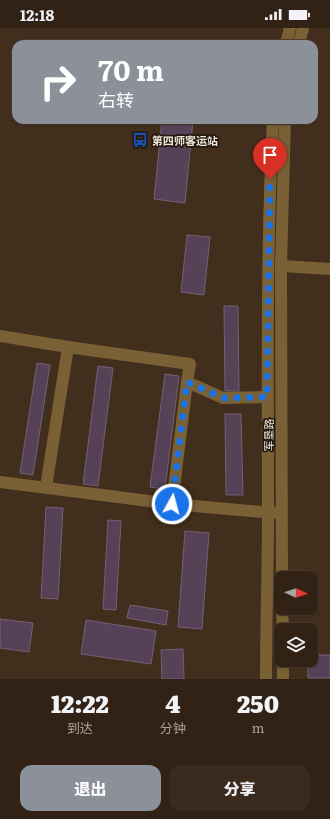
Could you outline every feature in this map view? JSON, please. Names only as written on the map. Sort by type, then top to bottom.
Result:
[{"type":"street","points":[[287,40],[290,28]]},
{"type":"street","points":[[300,40],[303,28]]},
{"type":"street","name":"军垦路","points":[[266,679],[268,513],[267,397],[270,179],[273,124]]},
{"type":"street","name":"军垦路","points":[[282,571],[280,266],[285,124]]},
{"type":"street","points":[[280,266],[330,269]]},
{"type":"street","points":[[0,336],[190,364],[172,504]]},
{"type":"street","points":[[46,487],[68,347]]},
{"type":"street","points":[[187,382],[223,398],[267,397]]},
{"type":"street","points":[[0,482],[172,504],[268,513],[282,512]]},
{"type":"street","points":[[283,667],[283,679]]},
{"type":"building","points":[[162,124],[193,124],[185,203],[154,199]]},
{"type":"building","points":[[187,235],[210,237],[204,295],[181,292]]},
{"type":"building","points":[[224,306],[238,306],[239,391],[225,391]]},
{"type":"building","points":[[37,363],[50,365],[33,475],[20,473]]},
{"type":"building","points":[[98,366],[113,368],[98,486],[83,484]]},
{"type":"building","points":[[165,374],[179,376],[165,489],[150,487]]},
{"type":"building","points":[[225,414],[241,414],[243,495],[226,495]]},
{"type":"building","points":[[46,507],[63,508],[58,599],[41,598]]},
{"type":"building","points":[[108,520],[121,521],[116,610],[103,609]]},
{"type":"building","points":[[185,531],[209,533],[202,629],[178,627]]},
{"type":"building","points":[[130,605],[168,611],[166,625],[127,618]]},
{"type":"building","points":[[0,619],[33,623],[29,652],[0,648]]},
{"type":"building","points":[[86,620],[156,631],[151,664],[81,654]]},
{"type":"building","points":[[183,649],[184,679],[162,679],[161,650]]},
{"type":"building","points":[[318,655],[330,655],[330,678],[308,678],[308,667],[318,667]]},
{"type":"place","name":"第四师客运站","points":[[140,140]]},
{"type":"route","points":[[172,504],[187,382],[223,398],[267,397],[270,179]]}]
